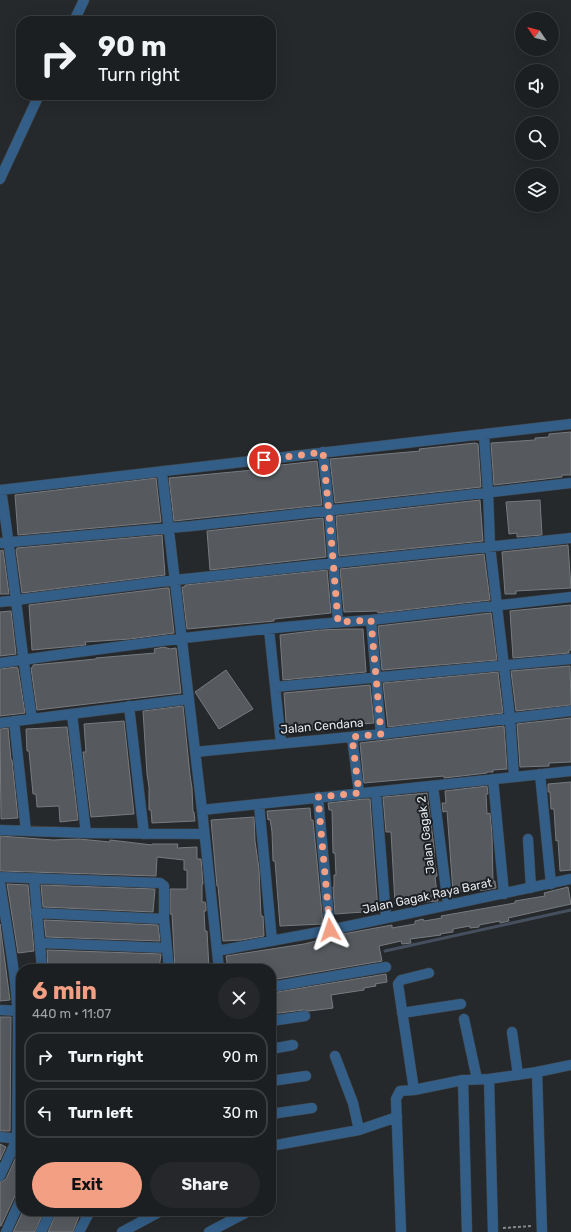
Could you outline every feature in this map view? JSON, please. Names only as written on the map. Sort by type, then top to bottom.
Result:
[{"type":"street","points":[[76,16],[84,0]]},
{"type":"street","points":[[0,179],[37,100]]},
{"type":"street","points":[[32,719],[22,660],[16,600],[4,542],[0,490],[571,424]]},
{"type":"street","points":[[484,435],[490,546],[510,718],[514,777]]},
{"type":"street","points":[[323,452],[334,563],[338,622]]},
{"type":"street","points":[[162,472],[202,810],[218,964]]},
{"type":"street","points":[[4,542],[169,529],[571,483]]},
{"type":"street","points":[[0,602],[175,580],[571,538]]},
{"type":"street","points":[[0,663],[182,639],[338,622],[371,620],[571,597]]},
{"type":"street","points":[[371,620],[381,734]]},
{"type":"street","points":[[269,629],[281,743]]},
{"type":"street","points":[[275,687],[377,678],[504,664],[571,659]]},
{"type":"street","points":[[0,723],[189,699]]},
{"type":"street","points":[[129,706],[144,834]]},
{"type":"street","name":"Jalan Cendana","points":[[195,752],[381,734],[571,712]]},
{"type":"street","points":[[72,714],[86,833]]},
{"type":"street","points":[[14,721],[26,831]]},
{"type":"street","points":[[352,737],[359,793]]},
{"type":"street","points":[[202,810],[571,771]]},
{"type":"street","points":[[540,774],[550,884]]},
{"type":"street","points":[[493,779],[504,894]]},
{"type":"street","name":"Jalan Gagak 2","points":[[434,786],[448,905]]},
{"type":"street","points":[[376,792],[386,918]]},
{"type":"street","points":[[318,797],[330,930]]},
{"type":"street","points":[[259,804],[272,941]]},
{"type":"street","points":[[0,830],[86,833],[204,834]]},
{"type":"street","points":[[528,839],[531,888]]},
{"type":"street","points":[[0,877],[160,883],[164,886],[164,919],[169,964]]},
{"type":"street","points":[[34,879],[42,964]]},
{"type":"street","name":"Jalan Gagak Raya Barat","points":[[217,951],[330,930],[571,879]]},
{"type":"street","points":[[0,883],[16,990]]},
{"type":"street","points":[[36,913],[164,919]]},
{"type":"street","points":[[41,943],[167,948]]},
{"type":"street","points":[[276,986],[386,968]]},
{"type":"street","points":[[414,1090],[402,1013],[399,982],[400,980],[429,973]]},
{"type":"street","points":[[402,1013],[462,1004]]},
{"type":"street","points":[[0,1010],[16,1011]]},
{"type":"street","points":[[276,1020],[305,1016]]},
{"type":"street","points":[[464,1019],[477,1079]]},
{"type":"street","points":[[512,1032],[518,1074]]},
{"type":"street","points":[[276,1048],[293,1044]]},
{"type":"street","points":[[335,1056],[353,1103],[360,1130]]},
{"type":"street","points":[[401,1232],[396,1099],[400,1091],[414,1090],[462,1080],[489,1079],[537,1072],[571,1065]]},
{"type":"street","points":[[537,1072],[542,1229]]},
{"type":"street","points":[[276,1080],[306,1076]]},
{"type":"street","points":[[489,1079],[493,1232]]},
{"type":"street","points":[[462,1080],[467,1232]]},
{"type":"street","points":[[276,1113],[312,1108]]},
{"type":"street","points":[[276,1145],[360,1130],[397,1118]]},
{"type":"street","points":[[0,1137],[16,1139]]},
{"type":"street","points":[[0,1176],[16,1145]]},
{"type":"street","points":[[6,1232],[16,1211]]},
{"type":"street","points":[[41,1232],[49,1216]]},
{"type":"street","points":[[79,1232],[87,1216]]},
{"type":"street","points":[[88,1216],[89,1232]]},
{"type":"street","points":[[122,1232],[152,1216]]},
{"type":"street","points":[[209,1232],[239,1216]]},
{"type":"path","points":[[505,1228],[542,1229]]},
{"type":"building","points":[[571,432],[571,475],[494,485],[491,443],[535,440],[535,438],[549,437],[549,434]]},
{"type":"building","points":[[475,443],[478,444],[481,487],[335,503],[330,459],[420,451],[419,449]]},
{"type":"building","points":[[317,461],[322,505],[174,521],[169,478],[264,469],[263,467]]},
{"type":"building","points":[[156,478],[161,522],[18,535],[15,495]]},
{"type":"building","points":[[480,500],[483,541],[339,556],[336,516]]},
{"type":"building","points":[[540,500],[542,535],[517,537],[517,533],[509,534],[506,502]]},
{"type":"building","points":[[323,518],[326,557],[210,570],[207,531]]},
{"type":"building","points":[[162,535],[165,575],[22,593],[16,550],[17,548]]},
{"type":"building","points":[[568,545],[571,588],[516,591],[516,594],[505,594],[502,552]]},
{"type":"building","points":[[3,550],[9,594],[0,594],[0,551]]},
{"type":"building","points":[[484,554],[490,600],[378,613],[377,611],[344,612],[340,569]]},
{"type":"building","points":[[327,570],[331,613],[274,619],[274,621],[187,629],[182,587],[185,587],[185,585]]},
{"type":"building","points":[[169,588],[174,633],[130,639],[85,642],[86,645],[32,650],[29,605]]},
{"type":"building","points":[[571,605],[571,650],[569,650],[569,653],[513,658],[510,611]]},
{"type":"building","points":[[11,611],[16,654],[0,656],[0,612]]},
{"type":"building","points":[[491,613],[497,660],[382,670],[378,626]]},
{"type":"building","points":[[363,629],[366,672],[283,680],[280,635],[320,630]]},
{"type":"building","points":[[164,647],[170,649],[176,648],[181,693],[37,710],[31,668],[33,665],[155,653],[154,649]]},
{"type":"building","points":[[570,666],[571,705],[516,711],[511,671]]},
{"type":"building","points":[[17,667],[25,713],[0,716],[0,669]]},
{"type":"building","points":[[226,670],[253,709],[219,729],[195,692]]},
{"type":"building","points":[[498,672],[503,713],[388,727],[383,683]]},
{"type":"building","points":[[370,685],[374,723],[361,724],[361,727],[319,731],[318,729],[298,731],[298,733],[287,734],[284,693]]},
{"type":"building","points":[[183,706],[195,821],[152,823],[151,810],[149,810],[149,787],[143,711]]},
{"type":"building","points":[[571,718],[571,762],[549,763],[549,766],[520,767],[517,724]]},
{"type":"building","points":[[124,721],[134,814],[91,817],[83,752],[86,752],[84,724]]},
{"type":"building","points":[[504,726],[507,769],[444,778],[444,776],[364,783],[360,743]]},
{"type":"building","points":[[67,727],[78,820],[60,822],[59,806],[37,807],[36,794],[33,794],[29,751],[27,751],[26,729]]},
{"type":"building","points":[[8,728],[18,818],[1,819],[0,729]]},
{"type":"building","points":[[571,782],[571,870],[560,871],[554,809],[551,809],[548,784]]},
{"type":"building","points":[[487,786],[487,814],[490,813],[493,881],[495,881],[496,888],[453,892],[447,811],[443,812],[442,803],[446,803],[445,791]]},
{"type":"building","points":[[427,793],[437,876],[435,877],[438,901],[395,904],[391,832],[386,832],[383,797]]},
{"type":"building","points":[[370,799],[378,911],[335,914],[333,887],[334,875],[336,875],[335,853],[333,853],[332,810],[329,810],[328,803]]},
{"type":"building","points":[[310,808],[311,820],[313,820],[323,924],[280,926],[275,861],[273,861],[272,832],[267,811]]},
{"type":"building","points":[[254,817],[255,841],[259,869],[261,916],[263,916],[264,936],[242,940],[223,941],[211,820]]},
{"type":"building","points":[[0,836],[53,840],[79,839],[110,842],[110,840],[152,845],[178,844],[177,848],[197,847],[197,859],[201,859],[203,884],[202,902],[205,902],[206,906],[206,911],[204,911],[205,931],[207,931],[209,964],[175,964],[172,914],[170,914],[170,889],[187,889],[187,870],[184,870],[184,860],[157,857],[156,876],[0,871]]},
{"type":"building","points":[[7,884],[28,885],[34,951],[18,953]]},
{"type":"building","points":[[41,885],[155,889],[153,912],[43,907]]},
{"type":"building","points":[[568,887],[571,904],[508,918],[509,921],[500,923],[500,921],[479,925],[479,927],[470,928],[470,926],[453,929],[453,932],[440,934],[441,935],[410,939],[411,943],[402,944],[401,941],[379,946],[382,961],[276,979],[276,964],[227,964],[226,956],[304,944],[316,941],[316,939],[392,925],[392,928],[415,924],[415,921],[423,919],[424,921],[442,918],[441,916],[515,903],[515,901],[545,896],[544,893]]},
{"type":"building","points":[[44,920],[158,925],[160,941],[46,937]]},
{"type":"building","points":[[0,924],[10,1000],[0,1001]]},
{"type":"building","points":[[47,950],[161,954],[160,964],[48,964]]},
{"type":"building","points":[[386,974],[387,982],[375,984],[376,986],[364,988],[364,990],[331,995],[333,1008],[276,1013],[276,992]]},
{"type":"building","points":[[0,1017],[11,1017],[10,1131],[0,1131]]},
{"type":"building","points":[[0,1144],[6,1147],[0,1160]]},
{"type":"building","points":[[16,1157],[16,1195],[0,1226],[0,1182],[6,1179]]},
{"type":"building","points":[[21,1216],[42,1216],[35,1232],[13,1232]]},
{"type":"building","points":[[55,1216],[79,1216],[73,1232],[48,1232]]},
{"type":"waterway","points":[[385,951],[571,910]]},
{"type":"route","points":[[264,460],[323,452],[338,622],[371,620],[381,734],[352,737],[359,793],[318,797],[330,930]]}]
